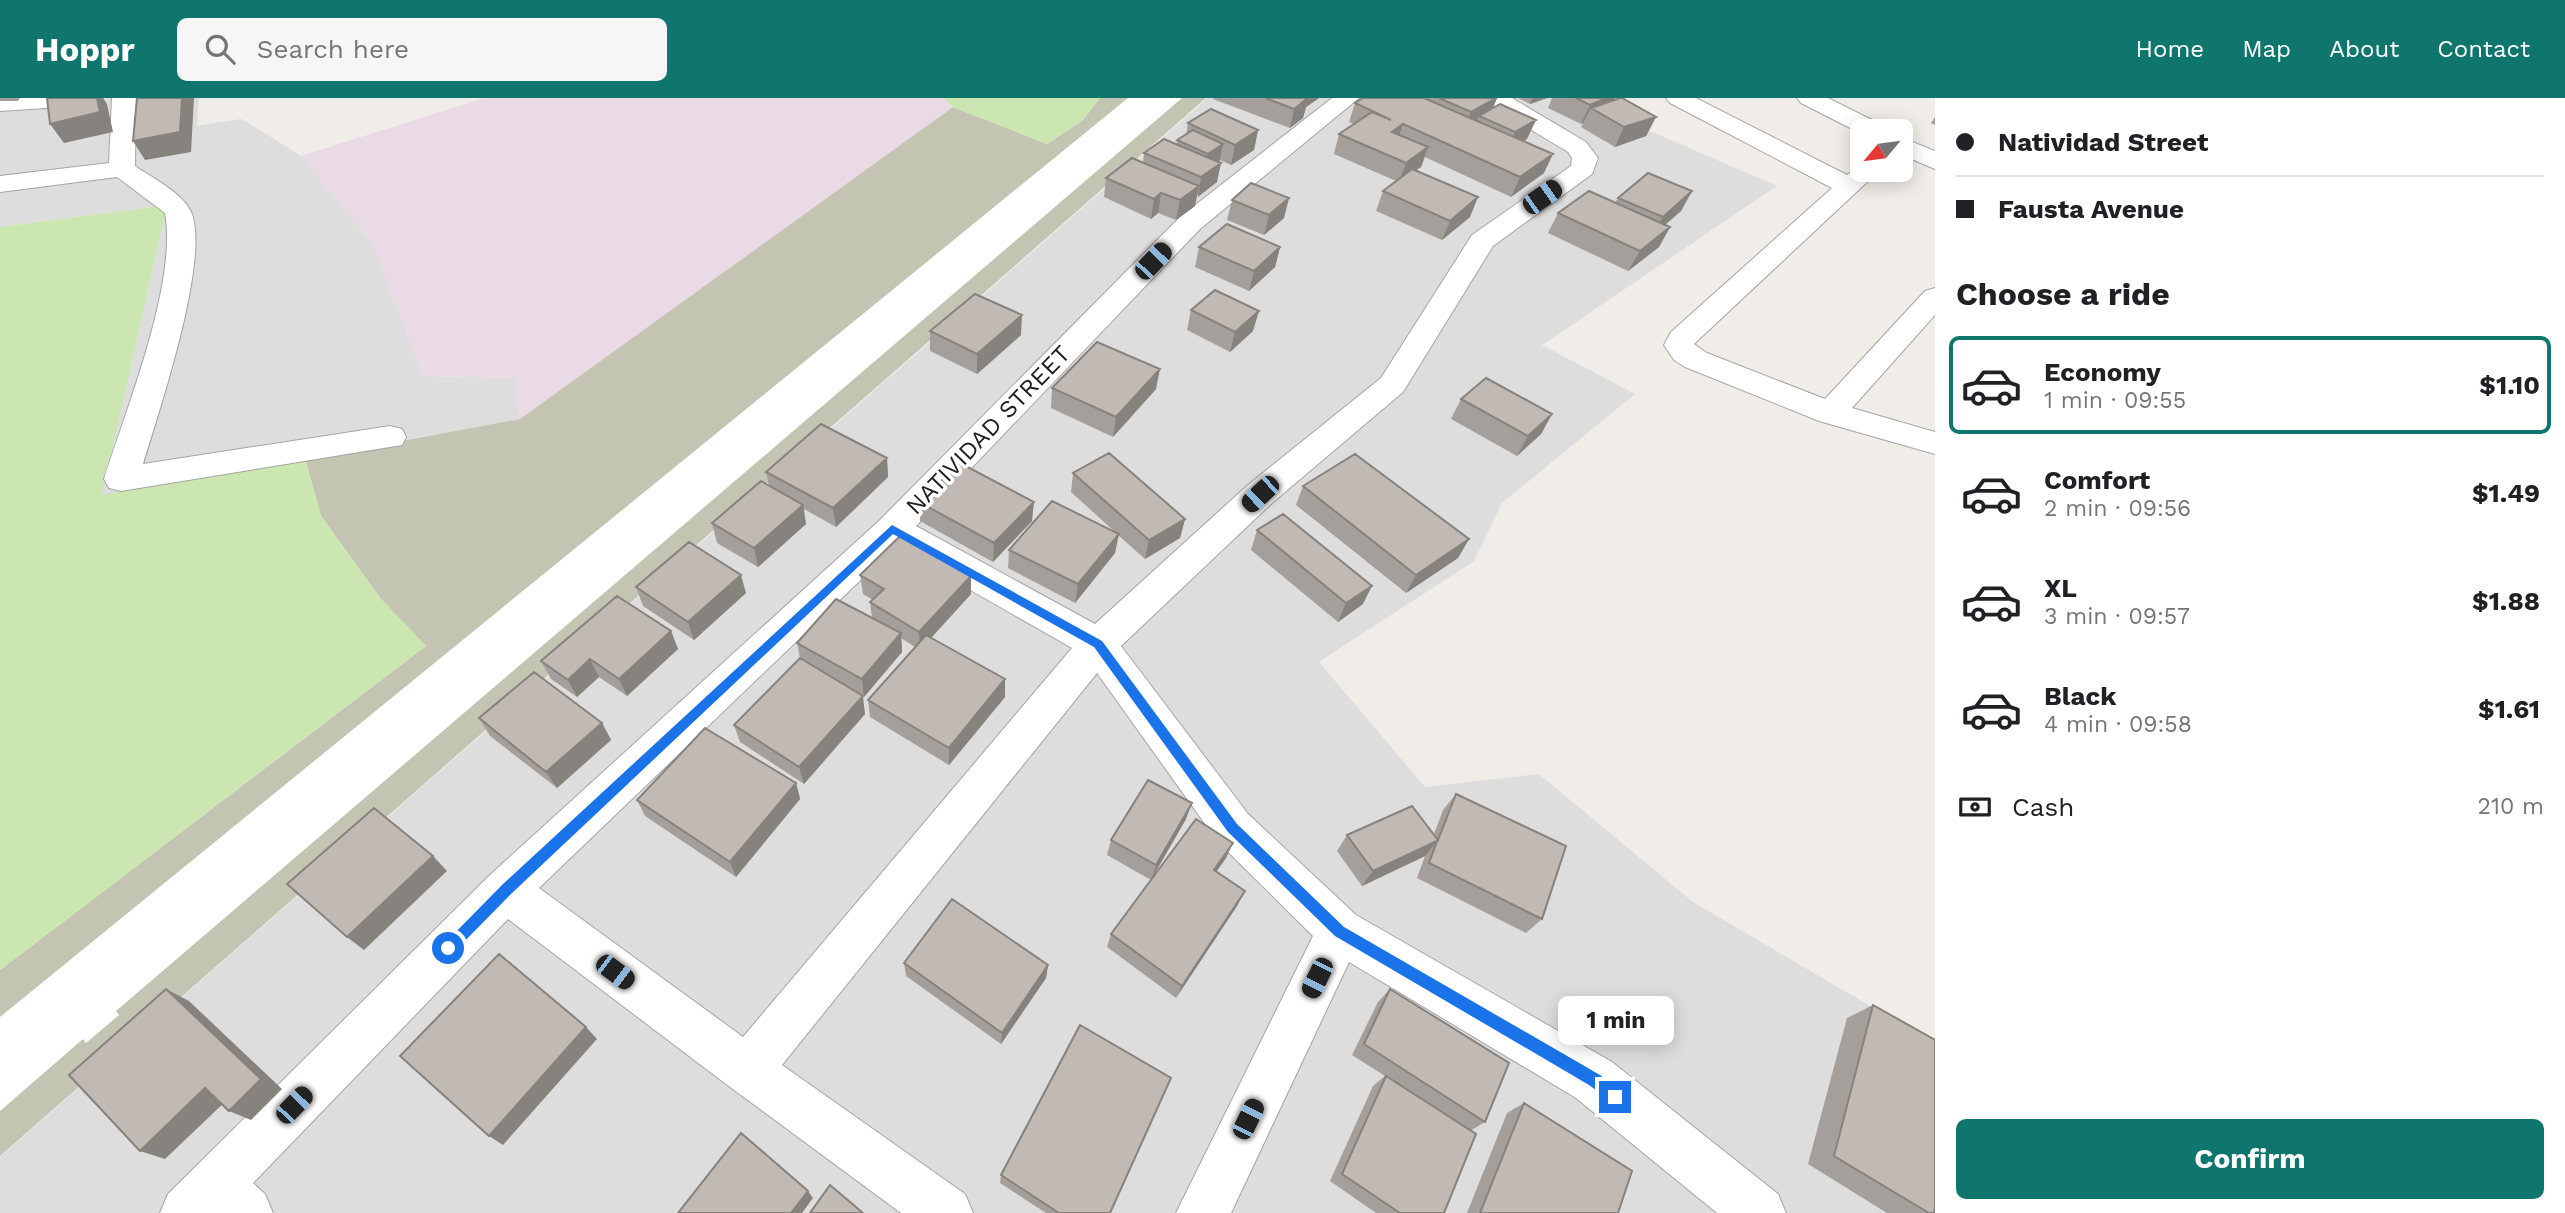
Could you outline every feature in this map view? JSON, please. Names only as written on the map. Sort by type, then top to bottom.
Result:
[{"type":"street","points":[[0,104],[91,98]]},
{"type":"street","points":[[122,170],[124,98]]},
{"type":"street","name":"NATIVIDAD STREET","points":[[217,1203],[506,890],[892,529],[1190,223],[1346,98]]},
{"type":"street","points":[[747,1070],[1098,644],[1260,494],[1392,385],[1482,241],[1583,169],[1585,158],[1577,147],[1495,98]]},
{"type":"street","points":[[1678,98],[1850,174]]},
{"type":"street","points":[[1809,98],[1851,119]]},
{"type":"street","points":[[1913,150],[1935,161]]},
{"type":"street","points":[[0,184],[122,170],[177,210],[183,227],[172,314],[121,479],[390,437]]},
{"type":"street","points":[[1854,182],[1682,339],[1679,345],[1696,360],[1830,413],[1935,443]]},
{"type":"street","points":[[1830,413],[1935,297]]},
{"type":"street","points":[[892,529],[1098,644],[1233,828],[1339,931],[1594,1080],[1759,1213]]},
{"type":"street","points":[[506,890],[747,1070],[946,1213]]},
{"type":"street","points":[[1203,1213],[1339,931]]},
{"type":"shaded area","points":[[0,98],[199,98],[197,126],[241,119],[260,130],[301,156],[373,244],[423,376],[516,378],[520,419],[101,496],[167,205],[0,227]]},
{"type":"shaded area","points":[[484,98],[944,98],[953,107],[520,419],[516,378],[423,376],[373,244],[301,156]]},
{"type":"shaded area","points":[[1100,98],[1206,98],[0,1156],[0,970],[426,646],[381,599],[321,516],[305,459],[520,419],[953,107],[1047,144],[1082,121]]},
{"type":"shaded area","points":[[1208,98],[1593,98],[1634,124],[1777,186],[1542,345],[1635,394],[1502,503],[1474,561],[1319,662],[1425,787],[1539,774],[1693,902],[1935,1044],[1935,1213],[0,1213],[0,1157]]},
{"type":"green space","points":[[944,98],[1100,98],[1082,121],[1047,144],[953,107]]},
{"type":"green space","points":[[167,205],[102,495],[305,459],[321,516],[381,599],[426,646],[0,970],[0,227]]},
{"type":"pier","points":[[1128,98],[1182,98],[116,1011],[119,1015],[86,1043],[83,1039],[0,1111],[0,1017]]},
{"type":"building","points":[[47,98],[97,98],[100,112],[50,124]]},
{"type":"building","points":[[137,98],[182,98],[180,132],[133,141]]},
{"type":"building","points":[[1265,98],[1308,98],[1294,109]]},
{"type":"building","points":[[1363,98],[1424,98],[1553,154],[1520,177],[1403,124],[1392,132],[1428,147],[1406,163],[1339,134],[1372,112],[1391,120],[1355,103]]},
{"type":"building","points":[[1439,98],[1496,98],[1471,112]]},
{"type":"building","points":[[1576,98],[1606,98],[1590,105]]},
{"type":"building","points":[[1620,98],[1656,117],[1624,127],[1591,108]]},
{"type":"building","points":[[1500,104],[1536,120],[1515,132],[1479,116]]},
{"type":"building","points":[[1211,109],[1258,130],[1235,145],[1188,123]]},
{"type":"building","points":[[1193,130],[1223,144],[1208,154],[1177,140]]},
{"type":"building","points":[[1164,139],[1221,163],[1201,177],[1144,153]]},
{"type":"building","points":[[1132,158],[1199,186],[1180,200],[1161,193],[1154,199],[1106,178]]},
{"type":"building","points":[[1412,169],[1478,197],[1450,221],[1383,191]]},
{"type":"building","points":[[1648,173],[1692,191],[1663,217],[1618,198]]},
{"type":"building","points":[[1251,183],[1289,198],[1269,215],[1232,200]]},
{"type":"building","points":[[1589,191],[1670,227],[1640,251],[1558,213]]},
{"type":"building","points":[[1227,224],[1280,247],[1254,271],[1199,247]]},
{"type":"building","points":[[1215,290],[1259,311],[1235,332],[1191,310]]},
{"type":"building","points":[[975,294],[1022,315],[977,354],[930,331]]},
{"type":"building","points":[[1097,342],[1160,369],[1116,417],[1052,388]]},
{"type":"building","points":[[1486,378],[1552,414],[1528,436],[1461,399]]},
{"type":"building","points":[[821,424],[887,458],[833,508],[766,472]]},
{"type":"building","points":[[1109,453],[1185,519],[1149,540],[1073,473]]},
{"type":"building","points":[[1355,454],[1469,539],[1416,575],[1303,486]]},
{"type":"building","points":[[960,463],[1034,502],[994,543],[919,502]]},
{"type":"building","points":[[761,481],[803,505],[754,548],[712,523]]},
{"type":"building","points":[[1052,501],[1119,534],[1078,584],[1009,550]]},
{"type":"building","points":[[1283,514],[1372,586],[1346,603],[1257,530]]},
{"type":"building","points":[[900,536],[971,576],[919,632],[870,602],[884,589],[860,575]]},
{"type":"building","points":[[689,542],[741,575],[688,622],[636,587]]},
{"type":"building","points":[[617,596],[671,631],[619,679],[590,659],[568,680],[541,661]]},
{"type":"building","points":[[836,599],[901,633],[862,679],[797,643]]},
{"type":"building","points":[[926,635],[1005,679],[949,748],[868,700]]},
{"type":"building","points":[[800,658],[863,696],[799,767],[734,725]]},
{"type":"building","points":[[534,672],[602,723],[546,772],[479,718]]},
{"type":"building","points":[[705,728],[796,783],[730,862],[637,800]]},
{"type":"building","points":[[1148,780],[1192,803],[1156,865],[1111,840]]},
{"type":"building","points":[[1456,794],[1566,846],[1542,919],[1429,863],[1437,841],[1373,871],[1347,835],[1412,806],[1438,840]]},
{"type":"building","points":[[374,808],[433,856],[347,937],[287,884]]},
{"type":"building","points":[[1196,819],[1233,843],[1214,870],[1245,891],[1182,986],[1111,934]]},
{"type":"building","points":[[952,899],[1048,965],[1002,1033],[904,963]]},
{"type":"building","points":[[499,954],[586,1027],[489,1136],[400,1056]]},
{"type":"building","points":[[166,989],[261,1079],[229,1111],[205,1088],[140,1151],[69,1075]]},
{"type":"building","points":[[1390,989],[1509,1063],[1485,1122],[1364,1044]]},
{"type":"building","points":[[1873,1005],[1935,1040],[1934,1213],[1929,1213],[1834,1156]]},
{"type":"building","points":[[1080,1025],[1171,1078],[1110,1213],[1059,1213],[1001,1175]]},
{"type":"building","points":[[1386,1076],[1476,1134],[1444,1213],[1400,1213],[1342,1174]]},
{"type":"building","points":[[1524,1103],[1632,1171],[1618,1213],[1480,1213]]},
{"type":"building","points":[[741,1133],[808,1191],[791,1213],[678,1213]]},
{"type":"building","points":[[830,1185],[863,1213],[810,1213]]},
{"type":"route","points":[[448,948],[506,890],[892,529],[1098,644],[1233,828],[1339,931],[1594,1080],[1615,1097]]}]
